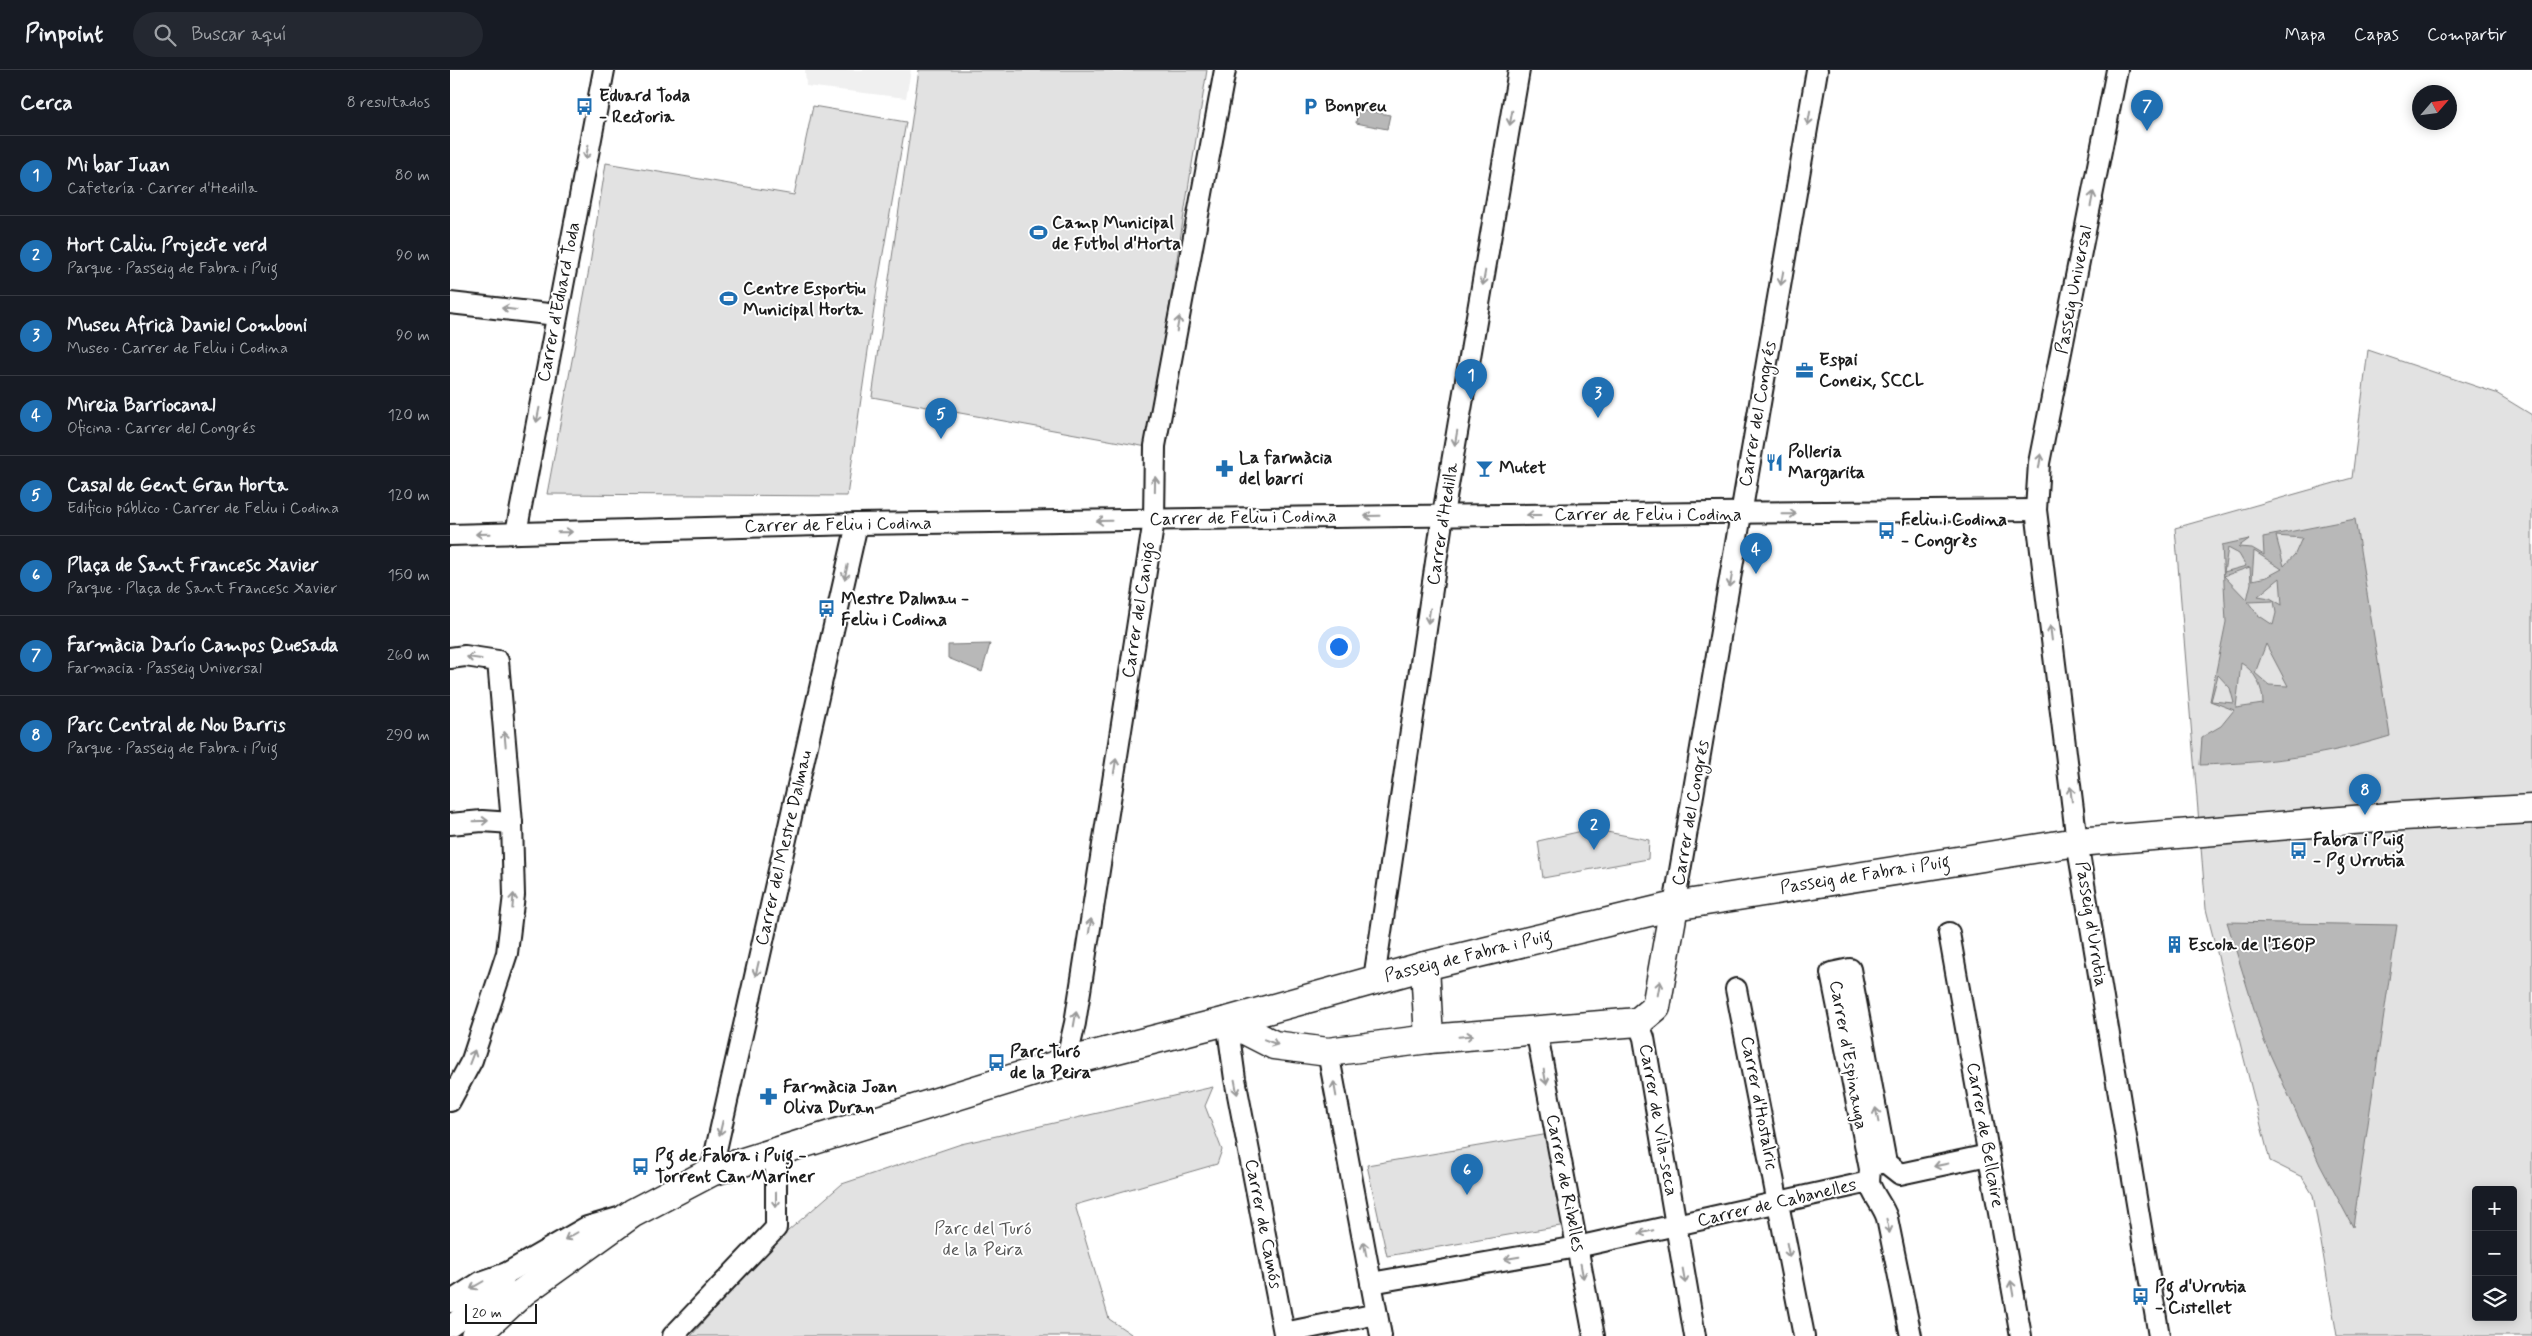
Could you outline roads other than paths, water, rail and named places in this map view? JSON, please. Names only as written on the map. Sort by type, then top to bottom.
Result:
[{"type":"street","name":"Carrer d'Eduard Toda","points":[[516,534],[604,70]]},
{"type":"street","name":"Carrer del Canigó","points":[[1066,1062],[1075,1022],[1154,520],[1156,446],[1224,70]]},
{"type":"street","name":"Carrer d'Hedilla","points":[[1374,979],[1443,516],[1519,70]]},
{"type":"street","name":"Carrer del Congrés","points":[[1674,906],[1817,70]]},
{"type":"street","name":"Passeig Universal","points":[[2036,510],[2039,463],[2117,70]]},
{"type":"street","points":[[450,302],[557,315]]},
{"type":"street","name":"Carrer de Feliu i Codina","points":[[450,535],[857,524],[2036,510]]},
{"type":"street","name":"Passeig d'Urrutia","points":[[2036,510],[2077,842],[2159,1336]]},
{"type":"street","name":"Carrer del Mestre Dalmau","points":[[711,1172],[857,524]]},
{"type":"street","points":[[450,658],[465,656],[498,661],[512,823],[514,895],[507,953],[472,1060],[450,1101]]},
{"type":"street","name":"Passeig de Fabra i Puig","points":[[475,1336],[523,1292],[633,1213],[711,1172],[1066,1062],[1227,1021],[1374,979],[1674,906],[2077,842],[2403,816],[2532,809]]},
{"type":"street","points":[[450,824],[482,820],[512,823]]},
{"type":"street","points":[[1227,1021],[1274,1044],[1328,1052],[1428,1039],[1638,1022],[1656,1007],[1674,906]]},
{"type":"street","name":"Carrer de Bellcaire","points":[[1949,933],[2021,1336]]},
{"type":"street","points":[[1425,966],[1428,1039]]},
{"type":"street","name":"Carrer d'Espinauga","points":[[1875,1171],[1832,973],[1850,969],[1875,1171],[1872,1192],[1884,1209],[1887,1218],[1911,1336]]},
{"type":"street","name":"Carrer d'Hostalric","points":[[1736,989],[1804,1336]]},
{"type":"street","name":"Carrer de Camós","points":[[1227,1021],[1235,1079],[1284,1333],[1377,1314]]},
{"type":"street","name":"Carrer de Vila-seca","points":[[1638,1022],[1644,1038],[1695,1336]]},
{"type":"street","name":"Carrer de Ribelles","points":[[1536,1030],[1594,1336]]},
{"type":"street","points":[[1328,1052],[1381,1336]]},
{"type":"street","points":[[673,1336],[776,1228],[776,1151]]},
{"type":"street","points":[[1875,1171],[1900,1174],[1988,1155]]},
{"type":"street","name":"Carrer de Cabanelles","points":[[1371,1282],[1577,1247],[1779,1202],[1875,1171]]},
{"type":"street","points":[[450,1302],[480,1282],[507,1273],[587,1227],[633,1213]]},
{"type":"street","points":[[450,1326],[494,1293],[507,1273]]},
{"type":"place","name":"Eduard Toda - Rectoria","points":[[585,106]]},
{"type":"place","name":"Bonpreu","points":[[1311,106]]},
{"type":"place","name":"Farmàcia Darío Campos Quesada","points":[[2147,131]]},
{"type":"place","name":"Camp Municipal de Futbol d'Horta","points":[[1038,233]]},
{"type":"place","name":"Centre Esportiu Municipal Horta","points":[[729,299]]},
{"type":"place","name":"Espai Coneix, SCCL","points":[[1805,370]]},
{"type":"place","name":"Mi bar Juan","points":[[1471,400]]},
{"type":"place","name":"Museu Africà Daniel Comboni","points":[[1598,418]]},
{"type":"place","name":"Casal de Gent Gran Horta","points":[[941,439]]},
{"type":"place","name":"Polleria Margarita","points":[[1774,462]]},
{"type":"place","name":"La farmàcia del barri","points":[[1225,468]]},
{"type":"place","name":"Mutet","points":[[1485,468]]},
{"type":"place","name":"Feliu i Codina - Congrès","points":[[1887,530]]},
{"type":"place","name":"Mireia Barriocanal","points":[[1756,574]]},
{"type":"place","name":"Mestre Dalmau - Feliu i Codina","points":[[827,609]]},
{"type":"place","name":"Parc Central de Nou Barris","points":[[2365,815]]},
{"type":"place","name":"Hort Caliu. Projecte verd","points":[[1594,850]]},
{"type":"place","name":"Fabra i Puig - Pg Urrutia","points":[[2299,850]]},
{"type":"place","name":"Escola de l'IGOP","points":[[2174,945]]},
{"type":"place","name":"Parc Turó de la Peira","points":[[996,1062]]},
{"type":"place","name":"Farmàcia Joan Oliva Duran","points":[[769,1097]]},
{"type":"place","name":"Pg de Fabra i Puig - Torrent Can Mariner","points":[[641,1166]]},
{"type":"place","name":"Plaça de Sant Francesc Xavier","points":[[1467,1195]]},
{"type":"place","name":"Pg d'Urrutia - Cistellet","points":[[2141,1297]]},
{"type":"park label","name":"Parc del Turó de la Peira","points":[[983,1239]]}]
